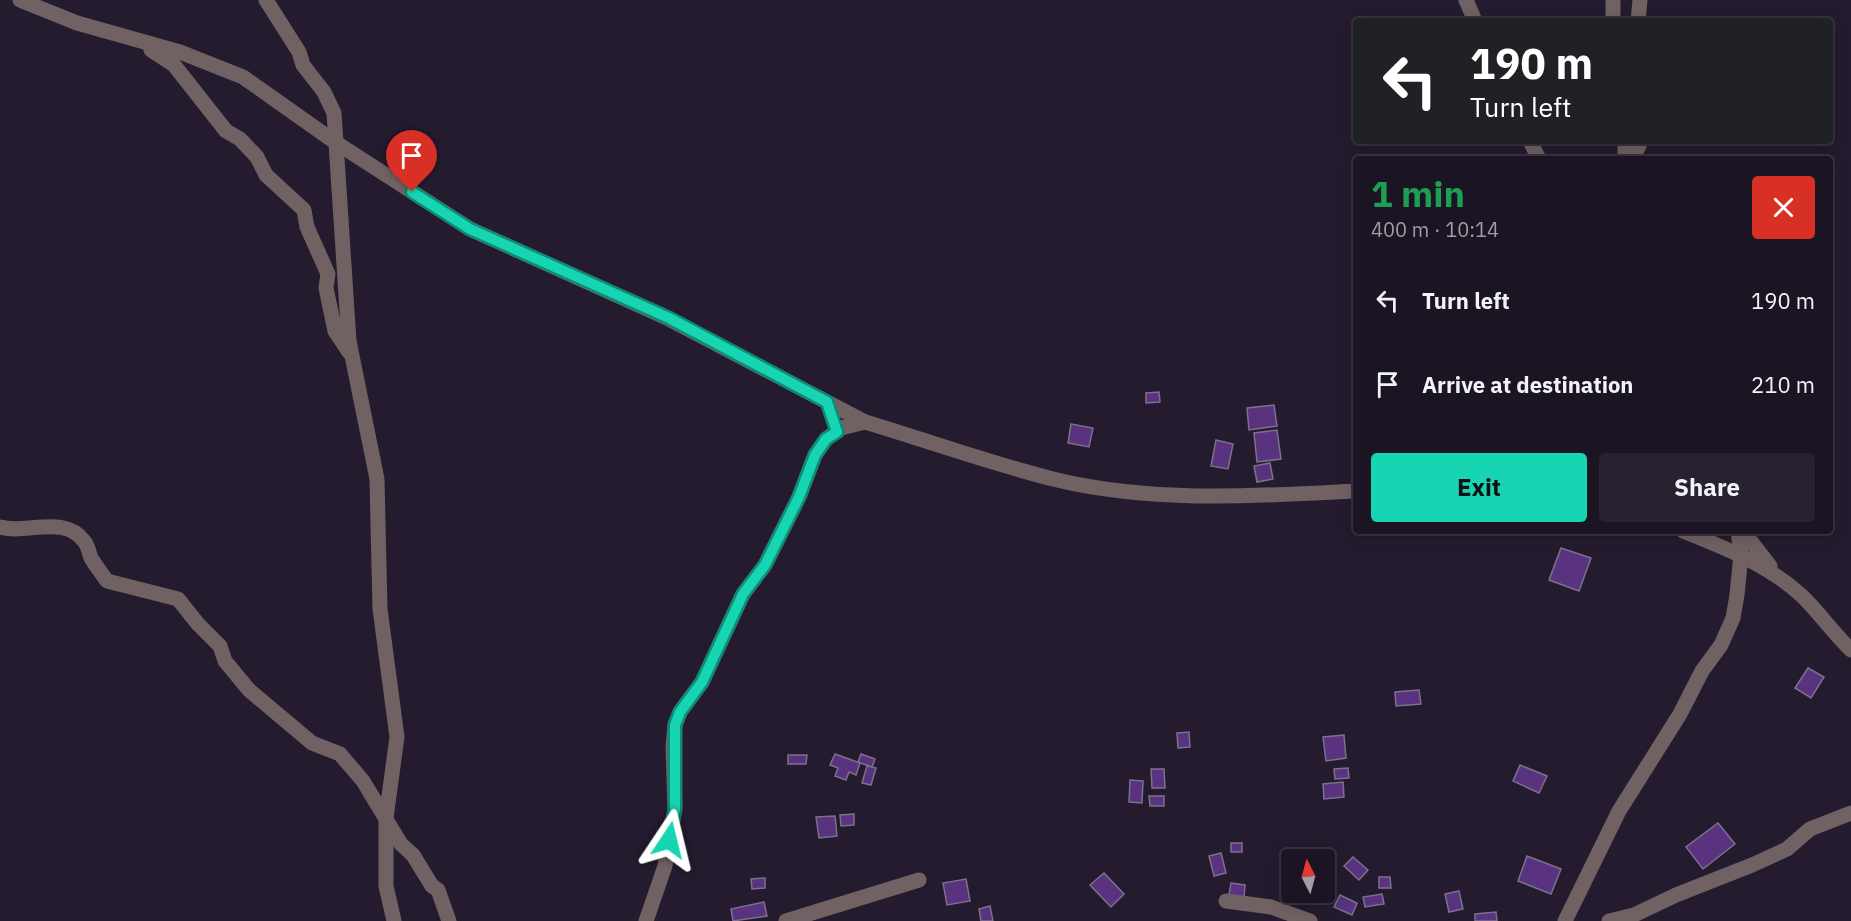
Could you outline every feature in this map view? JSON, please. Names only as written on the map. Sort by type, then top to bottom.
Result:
[{"type":"street","points":[[20,0],[77,23],[180,52],[243,77],[335,142],[470,229],[669,318],[865,422],[1058,480],[1139,492],[1232,497],[1353,491]]},
{"type":"street","points":[[266,0],[299,52],[303,65],[324,92],[334,112],[351,354],[377,479],[380,609],[397,737],[386,818],[386,886],[394,921]]},
{"type":"street","points":[[1466,0],[1474,18]]},
{"type":"street","points":[[1613,0],[1613,18]]},
{"type":"street","points":[[1638,18],[1640,0]]},
{"type":"street","points":[[131,38],[174,65],[191,83],[226,131],[240,139],[257,157],[266,176],[304,210],[307,227],[328,274],[326,288],[335,331],[351,354]]},
{"type":"street","points":[[827,402],[837,432]]},
{"type":"street","points":[[646,921],[665,866],[675,809],[675,725],[680,712],[702,682],[743,594],[765,565],[799,497],[815,455],[826,439],[837,432],[865,422]]},
{"type":"street","points":[[0,527],[8,529],[46,526],[67,529],[84,540],[92,559],[107,581],[178,598],[198,624],[220,646],[225,661],[249,690],[312,743],[340,754],[363,781],[432,886],[438,890],[449,921]]},
{"type":"street","points":[[1691,534],[1741,554],[1780,578],[1802,596],[1851,651]]},
{"type":"street","points":[[1564,921],[1620,811],[1680,714],[1702,670],[1721,645],[1733,618],[1741,554],[1741,534]]},
{"type":"street","points":[[1743,534],[1780,578]]},
{"type":"street","points":[[1609,921],[1634,915],[1676,895],[1752,865],[1787,849],[1810,829],[1851,813]]},
{"type":"street","points":[[786,921],[919,880]]},
{"type":"street","points":[[1226,901],[1271,907],[1310,921]]},
{"type":"building","points":[[1159,392],[1160,402],[1146,403],[1146,393]]},
{"type":"building","points":[[1274,405],[1277,426],[1249,430],[1247,408]]},
{"type":"building","points":[[1071,424],[1093,428],[1089,447],[1068,443]]},
{"type":"building","points":[[1277,430],[1281,459],[1257,462],[1254,433]]},
{"type":"building","points":[[1216,440],[1233,444],[1228,469],[1211,466]]},
{"type":"building","points":[[1270,463],[1273,479],[1257,482],[1254,466]]},
{"type":"building","points":[[1561,548],[1591,558],[1579,591],[1549,580]]},
{"type":"building","points":[[1808,668],[1824,677],[1811,698],[1795,688]]},
{"type":"building","points":[[1419,690],[1421,704],[1396,706],[1395,692]]},
{"type":"building","points":[[1189,732],[1190,747],[1178,748],[1177,733]]},
{"type":"building","points":[[1344,735],[1346,758],[1326,761],[1323,737]]},
{"type":"building","points":[[835,754],[860,763],[856,775],[849,772],[846,780],[835,776],[838,768],[830,765]]},
{"type":"building","points":[[861,754],[875,759],[872,767],[858,762]]},
{"type":"building","points":[[788,755],[807,755],[806,764],[788,764]]},
{"type":"building","points":[[1520,765],[1547,776],[1539,793],[1513,781]]},
{"type":"building","points":[[867,766],[876,768],[871,785],[862,783]]},
{"type":"building","points":[[1348,768],[1349,778],[1335,779],[1334,769]]},
{"type":"building","points":[[1151,769],[1164,769],[1165,788],[1152,788]]},
{"type":"building","points":[[1130,780],[1143,781],[1142,803],[1129,802]]},
{"type":"building","points":[[1343,782],[1344,797],[1324,799],[1323,784]]},
{"type":"building","points":[[1149,796],[1164,796],[1164,806],[1150,806]]},
{"type":"building","points":[[854,814],[854,825],[841,826],[840,815]]},
{"type":"building","points":[[835,816],[837,836],[819,838],[816,817]]},
{"type":"building","points":[[1718,823],[1735,844],[1703,869],[1686,847]]},
{"type":"building","points":[[1231,843],[1242,843],[1242,852],[1231,852]]},
{"type":"building","points":[[1221,853],[1226,873],[1214,876],[1209,856]]},
{"type":"building","points":[[1527,856],[1561,869],[1551,894],[1518,881]]},
{"type":"building","points":[[1353,857],[1368,870],[1359,880],[1344,866]]},
{"type":"building","points":[[1104,873],[1124,894],[1111,907],[1090,885]]},
{"type":"building","points":[[1379,877],[1390,877],[1391,888],[1379,888]]},
{"type":"building","points":[[765,878],[765,888],[752,889],[751,879]]},
{"type":"building","points":[[966,879],[970,901],[947,905],[943,883]]},
{"type":"building","points":[[1231,883],[1245,885],[1244,897],[1229,895]]},
{"type":"building","points":[[1459,891],[1463,909],[1449,912],[1445,894]]},
{"type":"building","points":[[1382,894],[1384,904],[1365,907],[1363,897]]},
{"type":"building","points":[[1340,895],[1357,903],[1352,915],[1334,907]]},
{"type":"building","points":[[764,902],[767,916],[733,921],[731,909]]},
{"type":"building","points":[[990,906],[993,921],[981,921],[979,909]]},
{"type":"building","points":[[1496,912],[1497,921],[1475,921],[1475,914]]},
{"type":"route","points":[[412,192],[470,229],[669,318],[827,402],[837,432],[826,439],[815,455],[799,497],[765,565],[743,594],[702,682],[680,712],[675,725],[673,747],[675,809],[669,840]]}]
